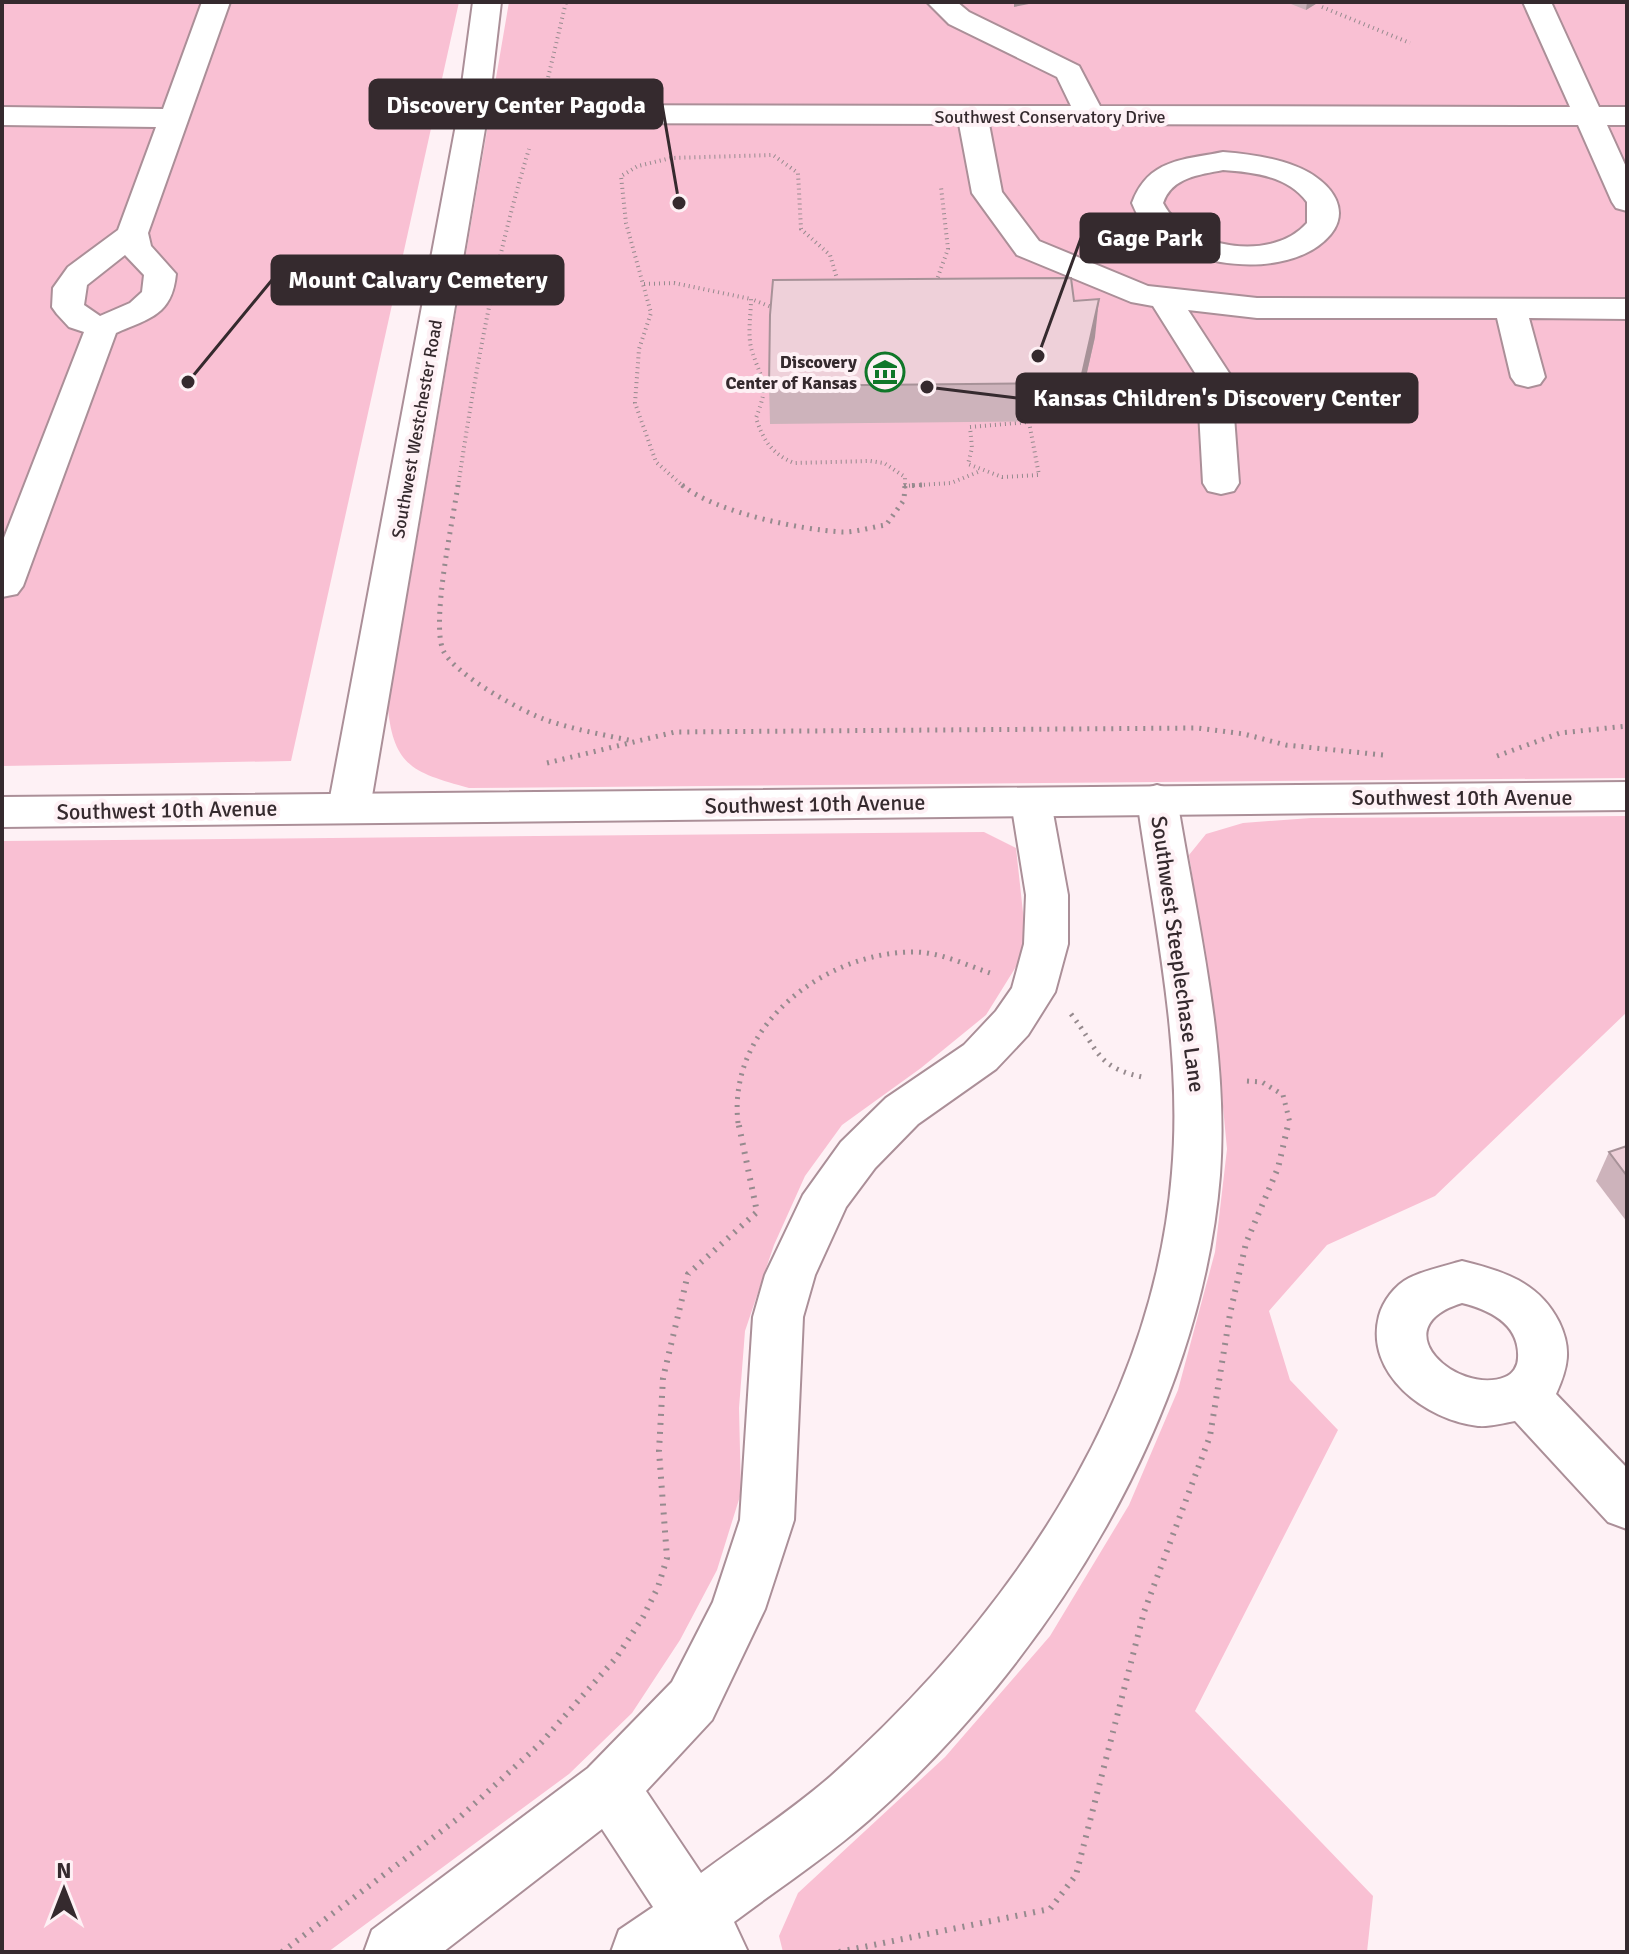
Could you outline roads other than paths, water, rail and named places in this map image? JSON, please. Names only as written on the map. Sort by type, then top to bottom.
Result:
[{"type":"street","points":[[132,233],[136,248],[160,274],[158,295],[141,310],[102,327],[81,320],[68,307],[69,287],[80,274],[121,246],[132,233],[216,2]]},
{"type":"street","name":"Southwest Westchester Road","points":[[349,808],[473,114],[487,2]]},
{"type":"street","points":[[941,2],[959,18],[1069,72],[1090,117]]},
{"type":"street","points":[[1537,2],[1627,202]]},
{"type":"street","name":"Southwest Conservatory Drive","points":[[473,114],[973,118],[1627,116]]},
{"type":"street","points":[[2,116],[174,118]]},
{"type":"street","points":[[1239,117],[1253,164]]},
{"type":"street","points":[[973,118],[987,193],[1028,248],[1142,295],[1257,308],[1627,309]]},
{"type":"street","points":[[1209,163],[1253,164],[1279,170],[1301,180],[1317,193],[1325,207],[1325,221],[1317,235],[1300,245],[1276,252],[1249,255],[1217,252],[1188,244],[1164,232],[1151,216],[1147,200],[1154,185],[1170,173],[1209,163]]},
{"type":"street","points":[[1164,298],[1214,376],[1221,483]]},
{"type":"street","points":[[1511,311],[1528,377]]},
{"type":"street","points":[[4,586],[102,327]]},
{"type":"street","name":"Southwest 10th Avenue","points":[[2,812],[1627,796]]},
{"type":"street","name":"Southwest Steeplechase Lane","points":[[641,1952],[706,1934],[938,1713],[1011,1621],[1072,1532],[1119,1451],[1162,1345],[1185,1263],[1196,1176],[1198,1102],[1188,1010],[1157,799]]},
{"type":"street","points":[[394,1952],[609,1788],[692,1701],[738,1609],[767,1520],[778,1317],[790,1275],[827,1195],[858,1155],[902,1111],[980,1057],[1012,1023],[1033,992],[1046,944],[1047,895],[1031,802]]},
{"type":"street","points":[[1524,1395],[1627,1505]]},
{"type":"street","points":[[609,1788],[706,1934]]},
{"type":"place","name":"Discovery Center Pagoda","points":[[679,203]]},
{"type":"place","name":"Gage Park","points":[[1038,356]]},
{"type":"place","name":"Discovery Center of Kansas","points":[[885,372]]},
{"type":"place","name":"Mount Calvary Cemetery","points":[[188,382]]},
{"type":"place","name":"Kansas Children's Discovery Center","points":[[927,387]]}]
